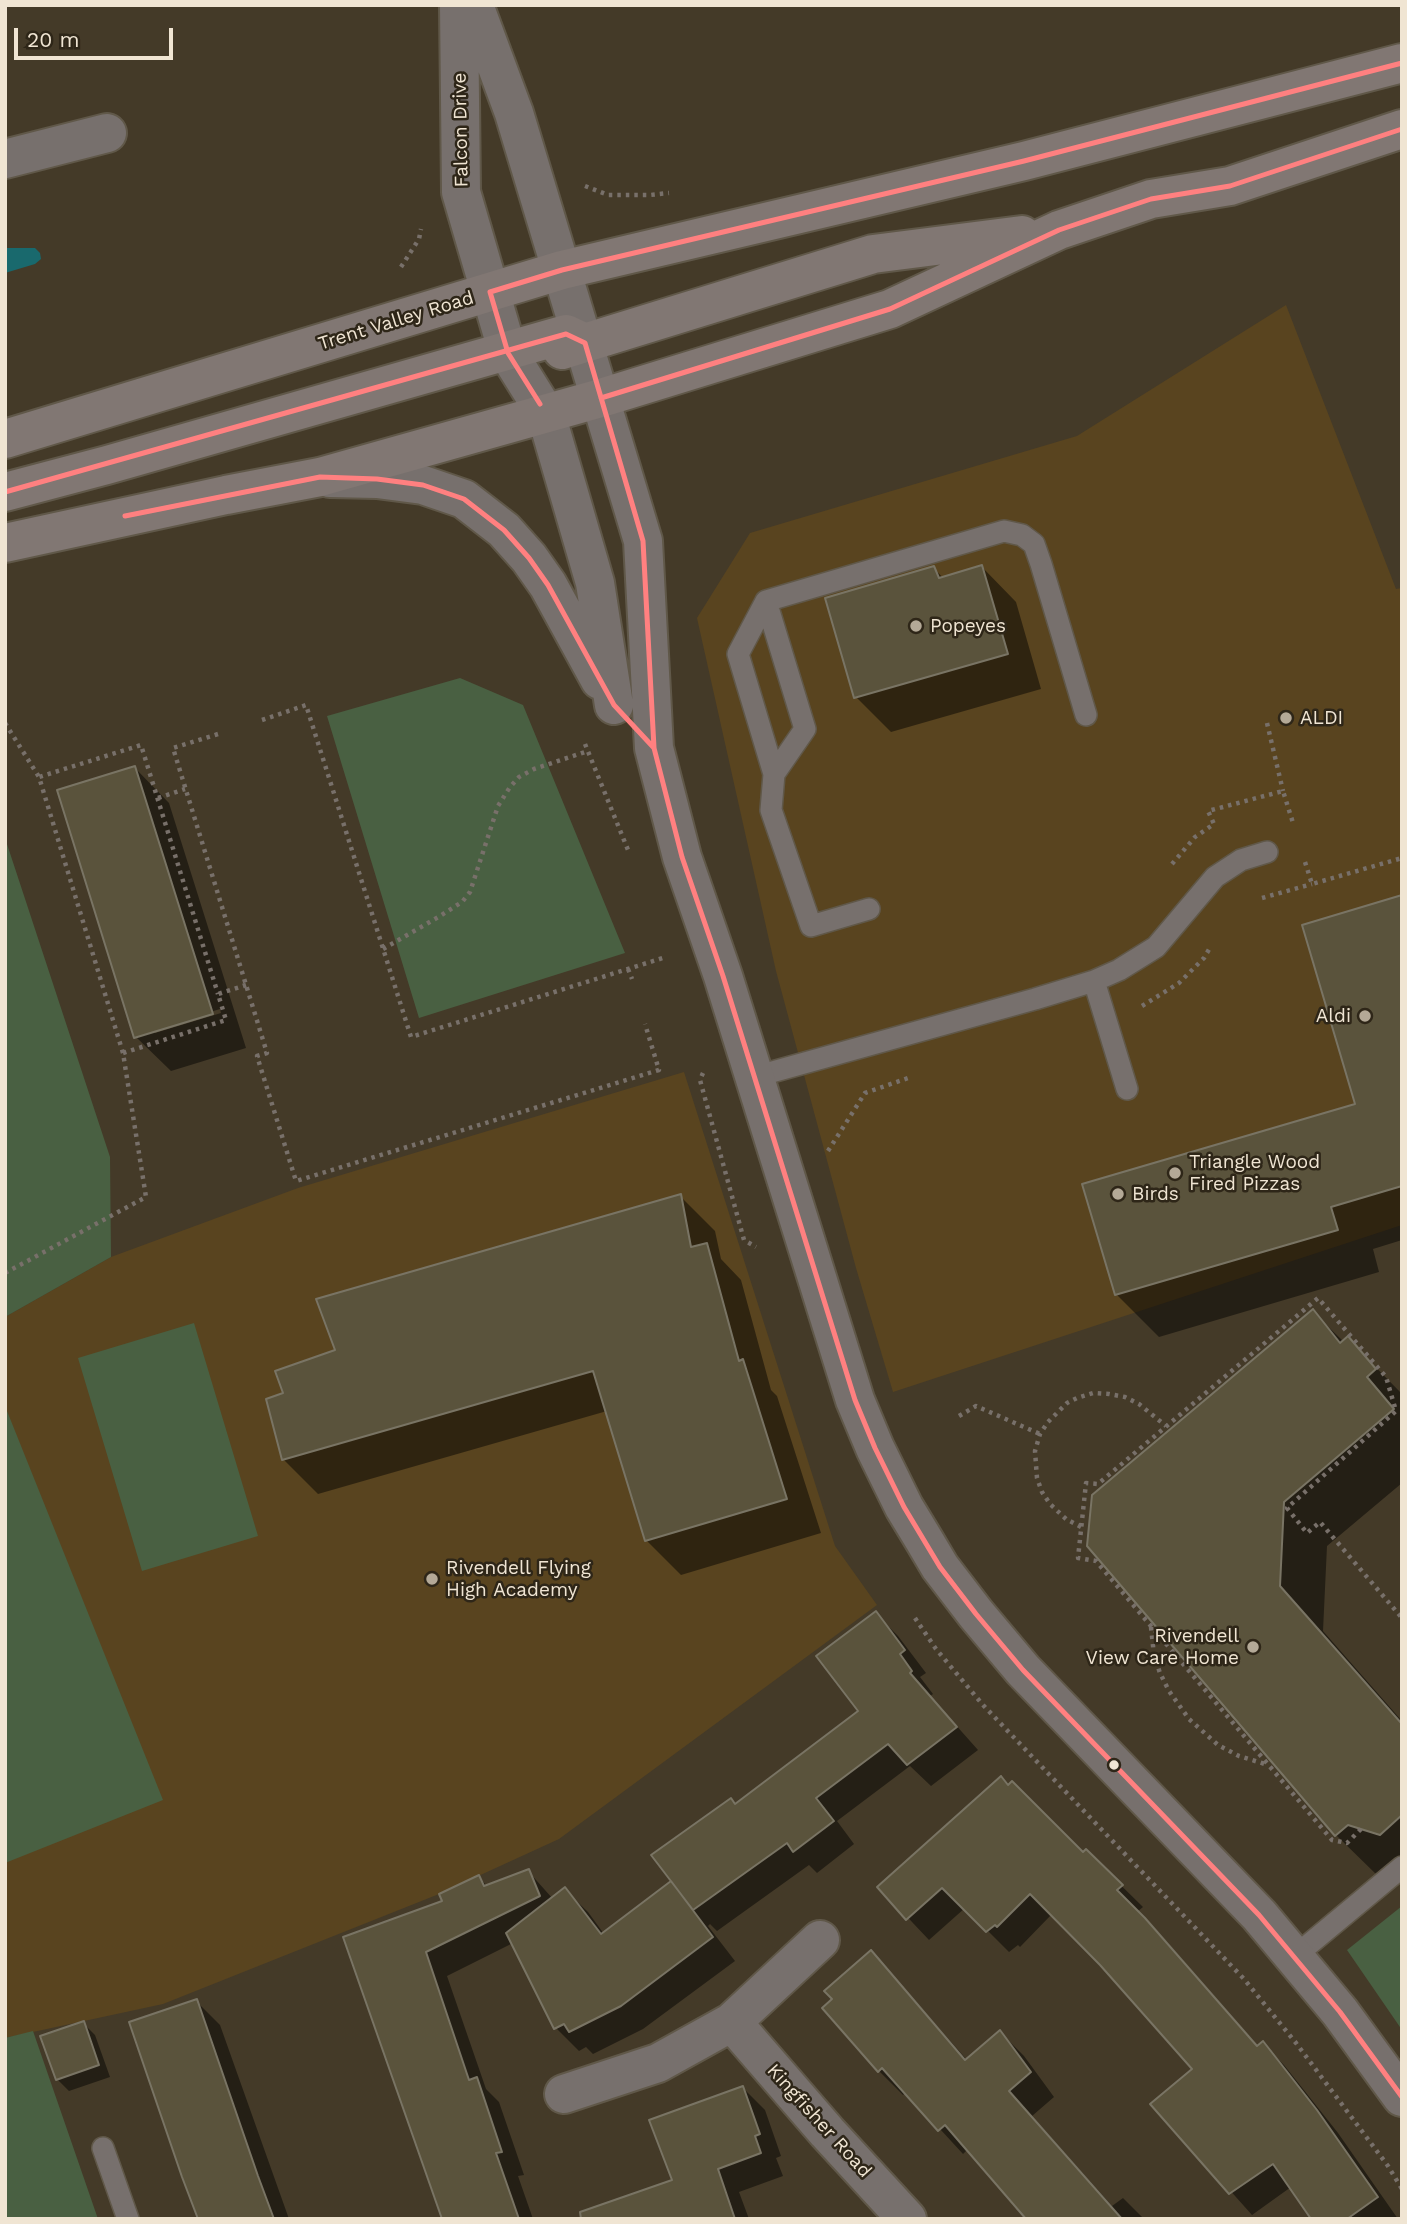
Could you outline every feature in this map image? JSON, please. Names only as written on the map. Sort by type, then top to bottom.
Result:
[{"type":"main road","name":"Trent Valley Road","points":[[5,439],[562,270],[1024,160],[1402,63]]},
{"type":"main road","points":[[5,543],[320,477],[601,398],[890,309],[1059,230],[1151,199],[1230,186],[1402,129]]},
{"type":"main road","points":[[5,492],[508,353],[527,360],[873,254],[1059,230]]},
{"type":"street","name":"Falcon Drive","points":[[459,5],[461,192],[508,353],[546,414],[594,583],[614,705]]},
{"type":"street","name":"Falcon Drive","points":[[474,5],[514,113],[643,541],[654,748],[682,857],[723,976],[855,1400],[904,1507],[940,1567],[976,1614],[1023,1670],[1259,1915],[1295,1956],[1402,2096]]},
{"type":"street","points":[[5,159],[107,132]]},
{"type":"street","points":[[320,477],[377,479],[423,485],[464,499],[505,530],[548,585],[614,705],[654,748]]},
{"type":"street","points":[[564,2094],[659,2063],[732,2022],[820,1940]]},
{"type":"street","name":"Kingfisher Road","points":[[732,2022],[907,2219]]},
{"type":"lane","points":[[869,909],[811,926],[771,810],[774,774],[738,654],[766,601],[1004,531],[1022,535],[1034,544],[1086,715]]},
{"type":"lane","points":[[766,601],[806,729],[774,774]]},
{"type":"lane","points":[[754,1077],[1094,981],[1119,970],[1156,947],[1215,877],[1241,860],[1267,852]]},
{"type":"lane","points":[[1094,981],[1127,1089]]},
{"type":"lane","points":[[1295,1956],[1402,1867]]},
{"type":"lane","points":[[103,2148],[128,2219]]},
{"type":"path","points":[[577,179],[584,185],[608,195],[675,192]]},
{"type":"path","points":[[398,271],[419,239],[423,204],[461,192]]},
{"type":"path","points":[[262,720],[306,705],[411,1037],[670,955]]},
{"type":"path","points":[[5,723],[39,777],[123,1053],[146,1197],[5,1273]]},
{"type":"path","points":[[1267,723],[1283,790]]},
{"type":"path","points":[[218,734],[173,748],[267,1053],[257,1056],[296,1181],[659,1070],[645,1024]]},
{"type":"path","points":[[39,777],[141,745],[226,1020],[123,1053]]},
{"type":"path","points":[[383,949],[440,916],[471,892],[498,806],[519,777],[534,769],[588,751]]},
{"type":"path","points":[[158,798],[185,789]]},
{"type":"path","points":[[628,969],[632,979]]},
{"type":"path","points":[[218,994],[246,985]]},
{"type":"path","points":[[825,1156],[865,1093],[917,1075]]},
{"type":"path","points":[[1361,1829],[1347,1843],[1332,1840],[1096,1561],[1079,1559],[1086,1483],[1098,1484],[1318,1298],[1386,1377],[1396,1411],[1287,1508],[1307,1533],[1320,1522],[1402,1618]]},
{"type":"path","points":[[1081,1527],[1058,1514],[1042,1492],[1034,1466],[1040,1434],[1067,1404],[1093,1393],[1125,1397],[1152,1412],[1166,1427]]},
{"type":"path","points":[[959,1416],[976,1406],[1040,1434]]},
{"type":"path","points":[[1151,1626],[1154,1655],[1160,1674],[1168,1691],[1189,1719],[1219,1745],[1239,1756],[1269,1765]]},
{"type":"shaded area","points":[[1286,305],[1396,589],[1402,588],[1402,1225],[893,1392],[856,1268],[776,971],[697,618],[750,533],[1077,436]]},
{"type":"shaded area","name":"Rivendell Flying High Academy","points":[[684,1072],[835,1546],[877,1605],[559,1839],[439,1894],[163,2004],[5,2038],[5,1317],[111,1257],[298,1188]]},
{"type":"green space","points":[[460,678],[523,705],[625,953],[419,1018],[327,716]]},
{"type":"green space","points":[[5,838],[110,1157],[111,1257],[5,1317]]},
{"type":"green space","points":[[194,1323],[258,1536],[142,1571],[78,1358]]},
{"type":"green space","points":[[5,1406],[163,1800],[5,1863]]},
{"type":"green space","points":[[1402,1906],[1402,2030],[1347,1950]]},
{"type":"green space","points":[[33,2031],[98,2219],[5,2219],[5,2038]]},
{"type":"water","points":[[5,248],[35,248],[41,259],[35,264],[5,273]]},
{"type":"building","name":"Popeyes","points":[[982,565],[1008,654],[854,698],[825,598],[934,566],[939,578]]},
{"type":"building","points":[[135,766],[213,1014],[134,1038],[57,790]]},
{"type":"building","points":[[1402,895],[1402,1186],[1331,1207],[1338,1230],[1115,1295],[1082,1184],[1355,1104],[1302,925]]},
{"type":"building","name":"Rivendell Flying High Academy","points":[[681,1194],[691,1247],[707,1243],[739,1361],[743,1359],[787,1499],[645,1541],[593,1371],[282,1460],[266,1399],[283,1393],[275,1371],[335,1350],[316,1299]]},
{"type":"building","name":"Rivendell View Care Home","points":[[1313,1309],[1340,1343],[1348,1336],[1376,1369],[1367,1377],[1394,1409],[1284,1502],[1280,1586],[1402,1724],[1402,1815],[1380,1835],[1348,1825],[1335,1836],[1087,1546],[1092,1495]]},
{"type":"building","points":[[876,1611],[905,1650],[900,1654],[912,1671],[910,1673],[957,1727],[907,1765],[888,1744],[816,1798],[834,1821],[793,1852],[787,1843],[693,1910],[651,1855],[731,1798],[735,1804],[858,1711],[816,1656]]},
{"type":"building","points":[[1001,1776],[1008,1785],[1012,1781],[1083,1852],[1086,1849],[1123,1885],[1117,1890],[1145,1918],[1257,2046],[1263,2041],[1317,2110],[1378,2197],[1347,2219],[1311,2219],[1273,2164],[1229,2194],[1150,2104],[1192,2069],[1100,1965],[1030,1894],[997,1927],[995,1925],[986,1932],[942,1888],[906,1920],[877,1887]]},
{"type":"building","points":[[529,1869],[540,1896],[426,1952],[469,2080],[477,2077],[502,2152],[496,2153],[519,2219],[442,2219],[343,1937],[442,1901],[439,1894],[479,1875],[484,1886]]},
{"type":"building","points":[[671,1881],[713,1937],[621,2006],[569,2032],[564,2024],[554,2029],[506,1933],[565,1887],[601,1934]]},
{"type":"building","points":[[871,1950],[965,2060],[1000,2030],[1031,2072],[1009,2091],[1122,2219],[1026,2219],[945,2125],[938,2131],[882,2068],[878,2072],[822,2008],[832,1999],[824,1991]]},
{"type":"building","points":[[197,1999],[274,2219],[198,2219],[182,2177],[129,2022]]},
{"type":"building","points":[[84,2021],[99,2065],[56,2080],[40,2036]]},
{"type":"building","points":[[743,2086],[760,2134],[755,2136],[761,2153],[718,2169],[735,2219],[581,2219],[580,2212],[672,2180],[649,2120]]},
{"type":"transit line","points":[[540,404],[508,353],[490,292],[562,270],[1024,161],[1402,63]]},
{"type":"transit line","points":[[601,398],[890,309],[1059,230],[1151,199],[1230,186],[1402,129]]},
{"type":"transit line","points":[[5,492],[566,334],[585,343],[643,541],[654,748],[682,857],[723,976],[855,1400],[875,1448],[904,1507],[940,1567],[976,1614],[1023,1670],[1259,1915],[1340,2012],[1402,2097]]},
{"type":"transit line","points":[[125,516],[320,477],[377,479],[423,485],[464,499],[504,530],[529,558],[548,585],[614,705],[654,748]]},
{"type":"place","name":"Popeyes","points":[[916,626]]},
{"type":"place","name":"ALDI","points":[[1286,718]]},
{"type":"place","name":"Aldi","points":[[1365,1016]]},
{"type":"place","name":"Triangle Wood Fired Pizzas","points":[[1175,1173]]},
{"type":"place","name":"Birds","points":[[1118,1194]]},
{"type":"place","name":"Rivendell Flying High Academy","points":[[432,1579]]},
{"type":"place","name":"Rivendell View Care Home","points":[[1253,1647]]}]
